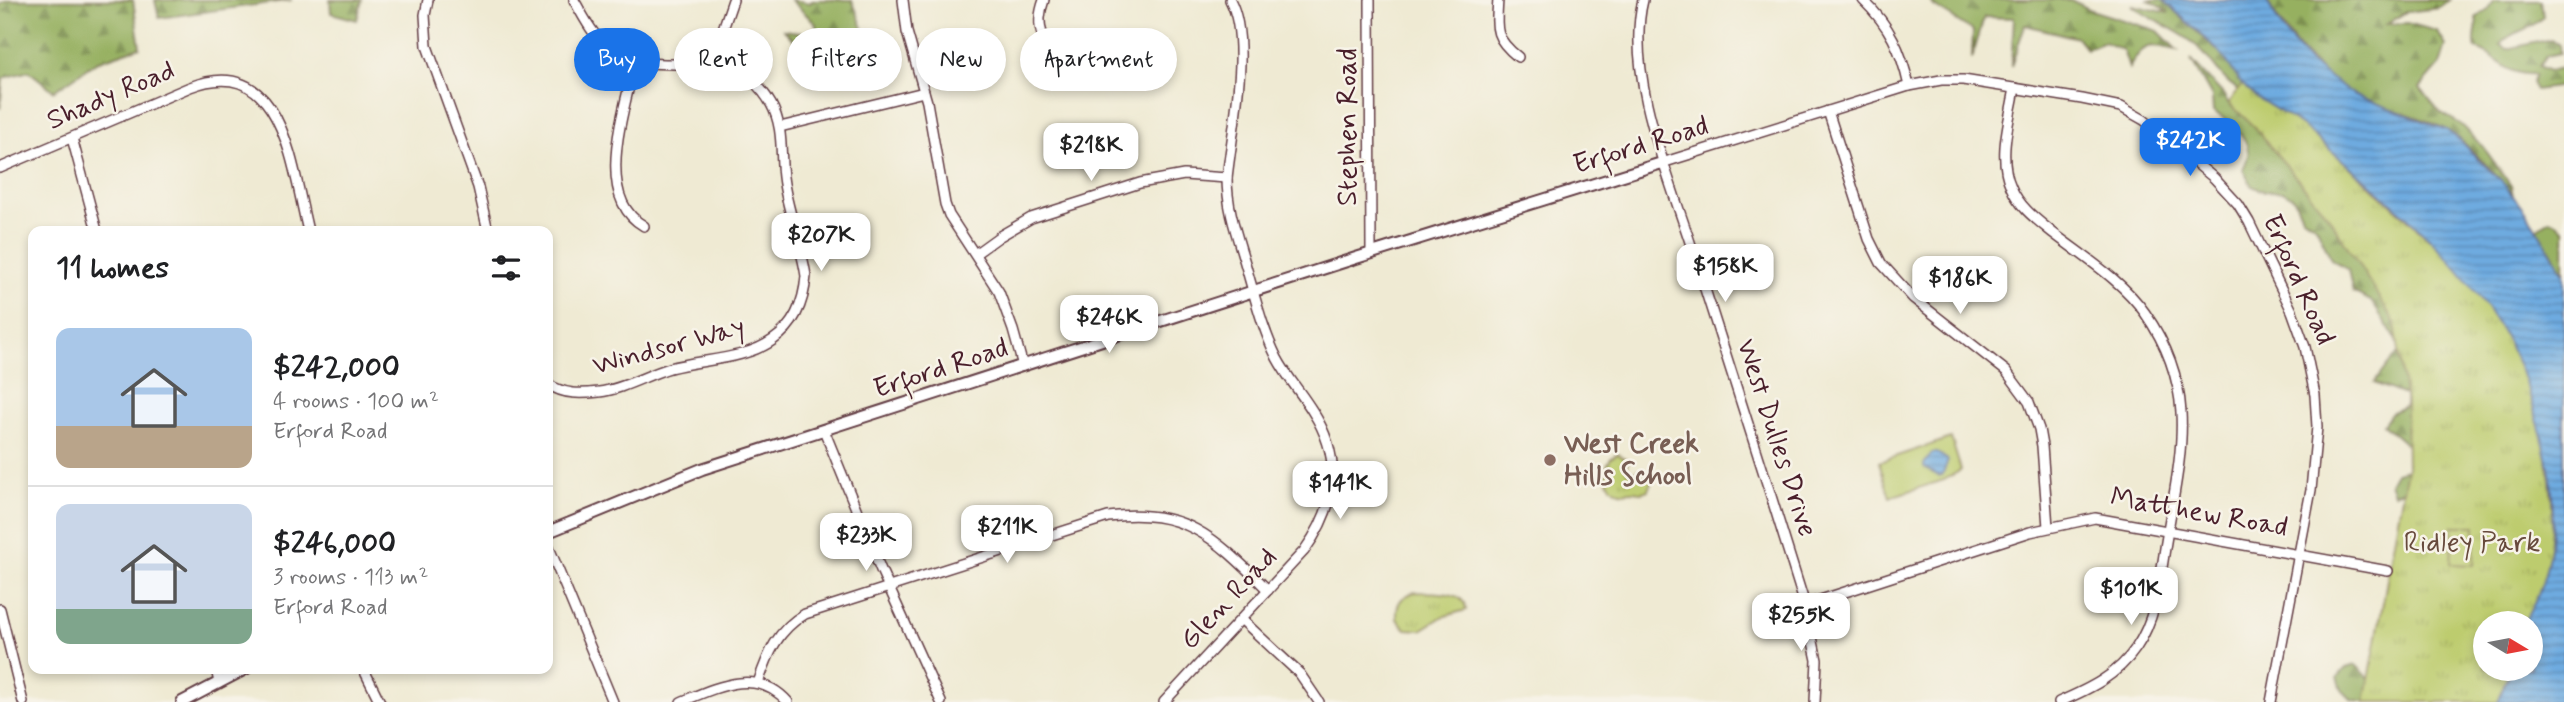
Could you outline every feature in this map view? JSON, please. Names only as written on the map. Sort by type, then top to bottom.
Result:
[{"type":"street","points":[[428,0],[425,15],[427,46],[478,187],[487,226]]},
{"type":"street","name":"Windsor Way","points":[[574,0],[590,28]]},
{"type":"street","points":[[723,28],[733,0]]},
{"type":"street","points":[[903,0],[907,32],[924,92],[944,204],[1003,302],[1023,366]]},
{"type":"street","points":[[1040,28],[1039,20],[1044,0]]},
{"type":"street","name":"Glen Road","points":[[1164,702],[1304,551],[1327,512],[1333,479],[1332,460],[1321,426],[1277,356],[1252,292],[1232,224],[1227,178],[1241,52],[1239,22],[1230,0]]},
{"type":"street","name":"Stephen Road","points":[[1370,0],[1371,254]]},
{"type":"street","points":[[1498,0],[1497,30],[1502,44],[1518,57]]},
{"type":"street","name":"West Dulles Drive","points":[[1643,0],[1639,28],[1643,86],[1805,605],[1817,660],[1815,702]]},
{"type":"street","points":[[1863,0],[1891,32],[1909,86]]},
{"type":"street","name":"Shady Road","points":[[0,168],[206,80],[229,79],[250,86],[264,98],[282,133],[307,226]]},
{"type":"street","name":"Erford Road","points":[[553,530],[694,472],[1252,292],[1909,86],[1935,80],[1952,80],[2082,99],[2128,111],[2159,132],[2214,178],[2238,204],[2249,222],[2292,311],[2310,365],[2315,395],[2316,454],[2271,702]]},
{"type":"street","points":[[2015,88],[2005,160],[2006,174],[2014,195],[2036,219],[2136,302],[2157,333],[2172,365],[2179,391],[2183,442],[2158,590],[2150,620],[2136,648],[2112,675],[2059,702]]},
{"type":"street","points":[[629,91],[616,153],[616,181],[626,212],[644,226]]},
{"type":"street","name":"Windsor Way","points":[[553,387],[579,394],[608,391],[667,369],[751,351],[775,338],[788,326],[801,304],[806,276],[783,177],[780,127],[771,104],[761,91]]},
{"type":"street","points":[[780,127],[924,92]]},
{"type":"street","points":[[1828,111],[1869,239],[1881,263],[1913,298],[2006,371],[2029,402],[2042,446],[2048,527]]},
{"type":"street","points":[[72,138],[96,226]]},
{"type":"street","points":[[975,254],[1031,218],[1139,183],[1184,175],[1227,178]]},
{"type":"street","points":[[824,430],[889,587],[941,702]]},
{"type":"street","points":[[758,683],[773,644],[795,620],[805,614],[1076,526],[1125,514],[1164,517],[1195,528],[1226,550],[1268,590]]},
{"type":"street","name":"Matthew Road","points":[[1805,605],[2048,527],[2095,518],[2388,571]]},
{"type":"street","points":[[553,556],[613,702]]},
{"type":"street","points":[[0,609],[23,702]]},
{"type":"street","points":[[1241,619],[1300,674],[1319,702]]},
{"type":"street","points":[[217,674],[219,683]]},
{"type":"street","points":[[182,702],[236,674]]},
{"type":"street","points":[[366,674],[380,702]]},
{"type":"street","points":[[681,702],[725,684],[758,683],[777,692],[788,702]]},
{"type":"green space","points":[[8,0],[133,0],[140,47],[96,62],[54,91],[29,71],[3,78],[0,109],[0,4]]},
{"type":"green space","points":[[155,0],[292,0],[159,18]]},
{"type":"green space","points":[[330,0],[362,0],[357,20],[331,13]]},
{"type":"green space","points":[[791,0],[811,3],[812,0],[852,0],[863,28],[816,28],[816,24]]},
{"type":"green space","points":[[1929,0],[2071,0],[2091,10],[2158,31],[2177,50],[2148,47],[2139,53],[2129,68],[2123,50],[2104,42],[2087,49],[2078,38],[2025,25],[2011,66],[2014,18],[1984,17],[1972,59],[1973,31]]},
{"type":"green space","points":[[2149,0],[2163,0],[2225,58],[2242,84],[2257,96],[2234,87],[2197,46],[2132,5],[2169,13]]},
{"type":"green space","points":[[2266,0],[2450,0],[2439,8],[2406,12],[2387,24],[2407,23],[2437,31],[2446,46],[2440,65],[2420,88],[2440,112],[2462,125],[2484,148],[2511,186],[2513,196],[2483,161],[2448,131],[2353,94],[2326,75],[2303,53]]},
{"type":"green space","points":[[2493,0],[2541,0],[2543,16],[2500,45],[2507,49],[2551,39],[2559,45],[2560,53],[2546,56],[2539,66],[2549,71],[2564,67],[2564,86],[2536,90],[2532,83],[2536,74],[2516,72],[2476,49],[2476,18],[2488,9]]},
{"type":"green space","points":[[2191,60],[2229,104],[2262,130],[2309,179],[2396,320],[2398,342],[2371,301],[2353,292],[2348,270],[2331,259],[2317,227],[2302,216],[2293,197],[2284,192],[2264,191],[2252,186],[2243,170],[2248,154],[2245,140],[2230,123],[2213,112],[2212,97]]},
{"type":"green space","name":"Ridley Park","points":[[2242,84],[2321,141],[2445,254],[2482,298],[2517,362],[2535,409],[2547,456],[2552,498],[2551,536],[2540,590],[2530,611],[2473,611],[2473,681],[2506,681],[2498,702],[2365,702],[2407,469],[2406,403],[2395,323],[2329,217],[2254,127],[2229,103]]},
{"type":"green space","points":[[2549,220],[2564,230],[2564,273],[2536,229]]},
{"type":"green space","points":[[2417,347],[2407,489],[2394,493],[2390,483],[2396,472],[2407,469],[2407,445],[2383,424],[2391,413],[2405,406],[2405,395],[2374,383],[2396,356]]},
{"type":"green space","points":[[1951,438],[1961,470],[1944,480],[1890,497],[1879,462]]},
{"type":"green space","points":[[1618,454],[1628,460],[1628,473],[1638,470],[1648,473],[1652,481],[1648,490],[1624,493],[1610,485],[1606,467],[1612,457]]},
{"type":"green space","points":[[2453,526],[2475,526],[2474,565],[2451,564]]},
{"type":"green space","points":[[1415,592],[1454,595],[1464,603],[1466,610],[1442,617],[1421,630],[1406,629],[1397,619],[1397,609],[1402,599]]},
{"type":"green space","points":[[2356,665],[2371,680],[2378,702],[2352,700],[2342,690],[2338,677],[2346,668]]},
{"type":"water","points":[[2163,0],[2266,0],[2285,33],[2309,62],[2353,94],[2447,130],[2465,146],[2504,184],[2531,220],[2564,273],[2564,702],[2498,702],[2506,681],[2543,681],[2543,611],[2530,611],[2548,559],[2553,513],[2549,466],[2544,444],[2532,402],[2504,335],[2464,277],[2415,224],[2307,130],[2249,91],[2203,35]]},
{"type":"water","points":[[1932,453],[1948,460],[1943,474],[1939,476],[1924,468]]},
{"type":"place","name":"West Creek Hills School","points":[[1550,460]]}]
